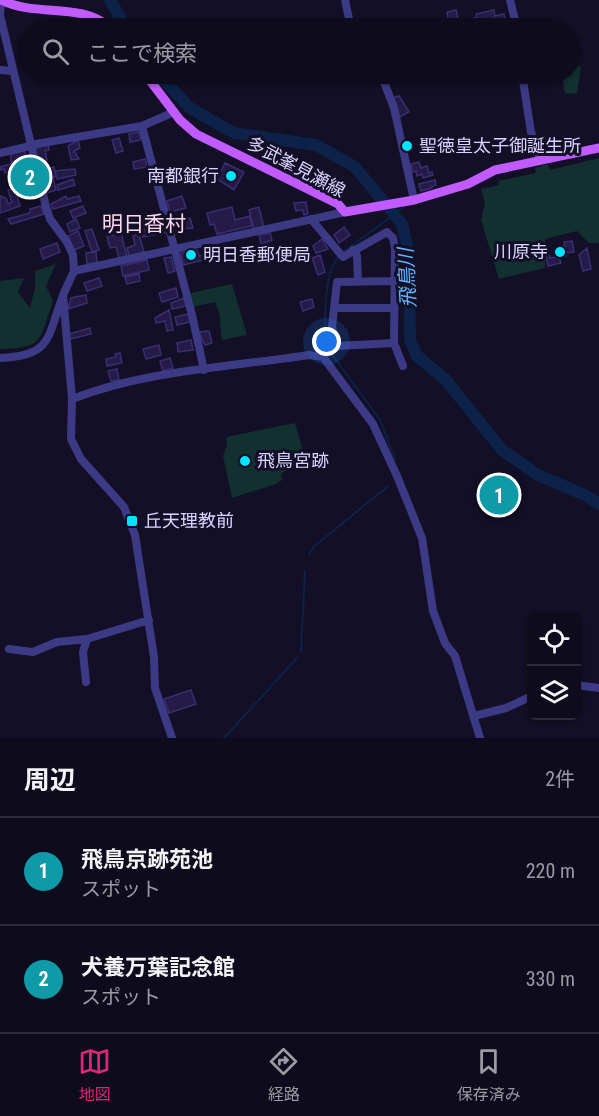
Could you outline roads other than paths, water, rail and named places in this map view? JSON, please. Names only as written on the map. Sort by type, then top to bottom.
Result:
[{"type":"main road","points":[[1,0],[26,9],[81,12],[99,18]]},
{"type":"main road","name":"多武峯見瀬線","points":[[153,84],[174,112],[196,134],[338,204],[345,212],[414,200],[468,184],[495,170],[599,148]]},
{"type":"street","points":[[0,358],[34,353],[44,346],[74,271],[68,242],[50,219],[30,146],[0,15],[1,0]]},
{"type":"street","points":[[345,0],[349,18]]},
{"type":"street","points":[[510,0],[514,18]]},
{"type":"street","points":[[0,70],[13,71]]},
{"type":"street","points":[[385,84],[394,108],[414,200]]},
{"type":"street","points":[[524,84],[531,132],[540,160]]},
{"type":"street","points":[[0,153],[142,126],[174,112]]},
{"type":"street","points":[[142,126],[204,370]]},
{"type":"street","points":[[74,271],[345,212]]},
{"type":"street","points":[[311,219],[340,254],[353,250],[387,232],[393,238],[395,248],[394,343],[403,366]]},
{"type":"street","points":[[353,250],[357,256],[358,282]]},
{"type":"street","points":[[394,343],[337,346],[332,327],[337,282],[395,281]]},
{"type":"street","points":[[63,295],[72,399],[71,439],[81,459],[124,507],[135,535],[154,657],[155,687],[172,738]]},
{"type":"street","points":[[334,308],[394,308]]},
{"type":"street","points":[[72,399],[112,385],[309,355],[323,357],[373,424],[402,487],[422,538],[433,610],[445,643],[455,657],[480,738]]},
{"type":"street","points":[[9,648],[33,652],[57,642],[87,639],[149,620]]},
{"type":"street","points":[[86,682],[84,652],[87,639]]},
{"type":"street","points":[[581,686],[599,688]]},
{"type":"street","points":[[474,716],[506,708],[527,698]]},
{"type":"waterway","name":"飛鳥川","points":[[110,0],[120,18]]},
{"type":"waterway","name":"飛鳥川","points":[[167,84],[190,108],[234,133],[316,145],[355,167],[402,224],[409,254],[410,340],[417,356],[445,379],[502,450],[538,475],[585,495],[599,504]]},
{"type":"waterway","points":[[343,252],[404,207]]},
{"type":"waterway","points":[[339,256],[327,289],[325,317],[328,343],[331,353],[380,420],[395,459]]},
{"type":"waterway","points":[[309,554],[316,545],[388,486]]},
{"type":"waterway","points":[[301,652],[305,571]]},
{"type":"waterway","points":[[224,738],[297,658]]},
{"type":"place","name":"聖徳皇太子御誕生所","points":[[407,146]]},
{"type":"place","name":"南都銀行","points":[[231,176]]},
{"type":"place","name":"犬養万葉記念館","points":[[30,177]]},
{"type":"place","name":"川原寺","points":[[560,252]]},
{"type":"place","name":"明日香郵便局","points":[[191,255]]},
{"type":"place","name":"飛鳥宮跡","points":[[245,461]]},
{"type":"place","name":"飛鳥京跡苑池","points":[[499,495]]},
{"type":"place","name":"丘天理教前","points":[[132,521]]},
{"type":"district","name":"明日香村","points":[[144,224]]}]
